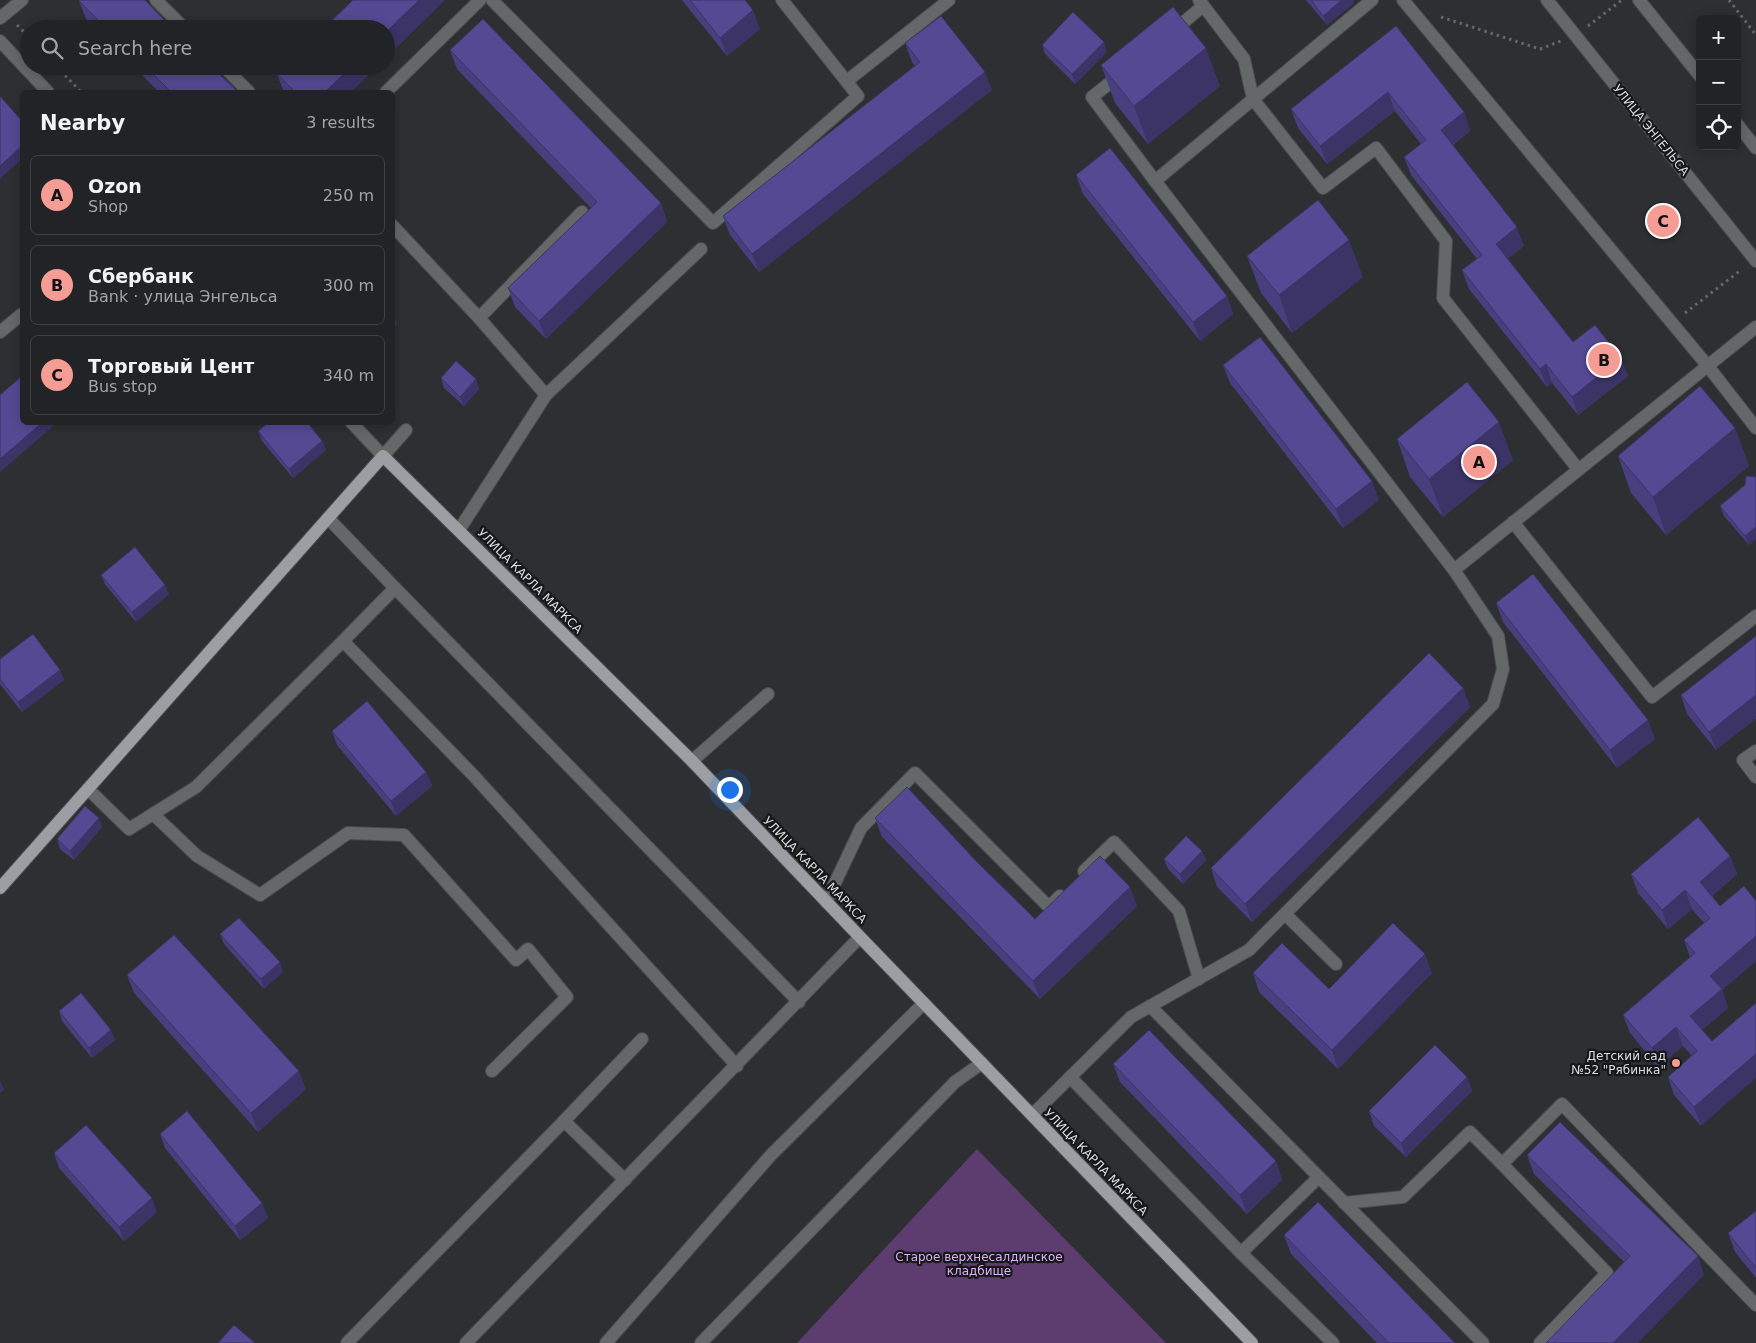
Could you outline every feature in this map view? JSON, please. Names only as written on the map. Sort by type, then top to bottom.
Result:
[{"type":"main road","name":"УЛИЦА КАРЛА МАРКСА","points":[[383,456],[692,761],[860,938],[1252,1343]]},
{"type":"main road","points":[[0,888],[383,456]]},
{"type":"street","points":[[0,18],[22,0]]},
{"type":"street","points":[[156,0],[176,20]]},
{"type":"street","points":[[388,90],[480,0]]},
{"type":"street","points":[[492,0],[713,223],[858,96],[782,0]]},
{"type":"street","points":[[847,82],[949,0]]},
{"type":"street","points":[[1155,180],[1372,0]]},
{"type":"street","points":[[1403,0],[1707,365],[1756,428]]},
{"type":"street","name":"УЛИЦА ЭНГЕЛЬСА","points":[[1547,0],[1755,260]]},
{"type":"street","points":[[1640,0],[1696,71]]},
{"type":"street","points":[[1159,43],[1201,3],[1244,60],[1253,99],[1323,188],[1376,148],[1446,242],[1443,298],[1578,469]]},
{"type":"street","points":[[0,41],[20,62]]},
{"type":"street","points":[[1032,1115],[1131,1018],[1249,950],[1493,704],[1503,669],[1498,636],[1454,570],[1092,98],[1129,67]]},
{"type":"street","points":[[32,75],[46,90]]},
{"type":"street","points":[[232,75],[248,90]]},
{"type":"street","points":[[1741,129],[1756,148]]},
{"type":"street","points":[[479,318],[582,212]]},
{"type":"street","points":[[395,228],[479,318],[546,396]]},
{"type":"street","points":[[459,530],[546,396],[701,249]]},
{"type":"street","points":[[0,332],[20,316]]},
{"type":"street","points":[[1454,570],[1756,327]]},
{"type":"street","name":"УЛИЦА КАРЛА МАРКСА","points":[[355,425],[383,456]]},
{"type":"street","points":[[383,456],[406,430]]},
{"type":"street","points":[[328,518],[799,1002]]},
{"type":"street","points":[[1512,522],[1652,697],[1756,616]]},
{"type":"street","points":[[88,789],[129,829],[196,787],[395,588]]},
{"type":"street","points":[[344,641],[474,776],[737,1066]]},
{"type":"street","points":[[692,761],[768,694]]},
{"type":"street","points":[[1756,751],[1743,760],[1756,777]]},
{"type":"street","points":[[826,902],[861,828],[915,773],[1049,907],[1114,842],[1179,911],[1199,979]]},
{"type":"street","points":[[154,814],[197,856],[260,895],[348,833],[404,835],[516,960],[528,949],[567,997],[492,1071]]},
{"type":"street","points":[[1285,914],[1336,964]]},
{"type":"street","points":[[466,1343],[860,938]]},
{"type":"street","points":[[606,1343],[772,1155],[924,1003]]},
{"type":"street","points":[[1150,1006],[1483,1343]]},
{"type":"street","points":[[347,1343],[642,1038]]},
{"type":"street","points":[[701,1343],[955,1082],[982,1063]]},
{"type":"street","points":[[1070,1077],[1241,1253],[1333,1343]]},
{"type":"street","points":[[1502,1164],[1562,1104],[1756,1305]]},
{"type":"street","points":[[564,1120],[625,1180]]},
{"type":"street","points":[[1344,1203],[1403,1197],[1470,1132],[1607,1273],[1540,1343]]},
{"type":"street","points":[[1241,1253],[1319,1177]]},
{"type":"path","points":[[1435,15],[1540,49],[1576,36],[1622,0]]},
{"type":"path","points":[[1729,0],[1756,35]]},
{"type":"path","points":[[65,75],[79,90]]},
{"type":"path","points":[[1682,315],[1755,260]]},
{"type":"green space","name":"Старое верхнесалдинское кладбище","points":[[977,1149],[1166,1343],[797,1343]]},
{"type":"building","points":[[145,0],[164,20],[98,20],[79,1]]},
{"type":"building","points":[[353,0],[419,0],[395,23],[395,20],[332,20]]},
{"type":"building","points":[[690,0],[745,0],[753,10],[720,38]]},
{"type":"building","points":[[1311,0],[1342,0],[1323,16]]},
{"type":"building","points":[[1173,7],[1206,48],[1134,106],[1101,65]]},
{"type":"building","points":[[1073,12],[1104,42],[1072,74],[1042,45]]},
{"type":"building","points":[[941,16],[985,72],[752,254],[723,216],[920,62],[905,43]]},
{"type":"building","points":[[483,19],[661,203],[539,321],[508,288],[597,202],[450,50]]},
{"type":"building","points":[[1396,26],[1464,112],[1441,130],[1517,227],[1496,244],[1573,342],[1595,325],[1621,358],[1572,397],[1546,364],[1540,369],[1462,270],[1482,255],[1404,157],[1426,140],[1388,92],[1320,146],[1291,109]]},
{"type":"building","points":[[154,75],[220,75],[236,90],[169,90]]},
{"type":"building","points":[[278,75],[343,75],[327,90],[293,90]]},
{"type":"building","points":[[0,96],[20,119],[20,148],[0,166]]},
{"type":"building","points":[[1110,148],[1227,296],[1193,322],[1076,175]]},
{"type":"building","points":[[1318,200],[1349,240],[1279,295],[1247,256]]},
{"type":"building","points":[[1260,337],[1372,481],[1336,509],[1223,365]]},
{"type":"building","points":[[456,361],[476,379],[460,397],[441,378]]},
{"type":"building","points":[[20,378],[20,425],[40,425],[0,459],[0,395]]},
{"type":"building","points":[[1467,382],[1499,422],[1429,479],[1397,439]]},
{"type":"building","points":[[1700,386],[1735,428],[1653,497],[1618,456]]},
{"type":"building","points":[[265,425],[309,425],[322,441],[289,469],[258,431]]},
{"type":"building","points":[[1746,476],[1756,477],[1756,527],[1745,536],[1720,506],[1745,485]]},
{"type":"building","points":[[135,547],[165,585],[132,612],[101,575]]},
{"type":"building","points":[[1533,574],[1648,720],[1610,750],[1496,603]]},
{"type":"building","points":[[33,634],[60,670],[18,702],[0,679],[0,659]]},
{"type":"building","points":[[1756,636],[1756,695],[1709,732],[1681,695]]},
{"type":"building","points":[[1429,653],[1463,688],[1245,904],[1211,868]]},
{"type":"building","points":[[367,701],[426,772],[391,801],[332,731]]},
{"type":"building","points":[[907,787],[977,862],[1035,919],[1100,856],[1130,887],[1033,981],[875,818]]},
{"type":"building","points":[[85,806],[99,818],[70,851],[57,839]]},
{"type":"building","points":[[1698,817],[1730,856],[1700,882],[1720,906],[1744,886],[1756,901],[1756,936],[1710,976],[1722,989],[1690,1016],[1712,1041],[1756,1003],[1756,1054],[1694,1107],[1668,1077],[1697,1051],[1676,1027],[1652,1048],[1623,1015],[1695,953],[1684,940],[1710,918],[1685,890],[1662,910],[1631,874]]},
{"type":"building","points":[[1186,836],[1202,851],[1180,874],[1164,859]]},
{"type":"building","points":[[239,918],[280,962],[261,979],[220,934]]},
{"type":"building","points":[[1393,923],[1425,954],[1332,1050],[1253,973],[1282,943],[1329,989]]},
{"type":"building","points":[[174,935],[299,1071],[251,1113],[127,975]]},
{"type":"building","points":[[81,993],[111,1030],[89,1048],[59,1011]]},
{"type":"building","points":[[1149,1030],[1276,1161],[1240,1195],[1113,1064]]},
{"type":"building","points":[[1435,1045],[1467,1077],[1401,1143],[1369,1111]]},
{"type":"building","points":[[187,1111],[262,1203],[235,1226],[160,1134]]},
{"type":"building","points":[[1560,1122],[1698,1256],[1613,1343],[1546,1343],[1630,1256],[1527,1155]]},
{"type":"building","points":[[86,1125],[152,1198],[119,1227],[54,1153]]},
{"type":"building","points":[[1318,1202],[1455,1343],[1389,1343],[1284,1235]]},
{"type":"building","points":[[1756,1211],[1756,1268],[1728,1233]]},
{"type":"building","points":[[234,1325],[255,1343],[218,1343]]},
{"type":"place","name":"Торговый Цент","points":[[1663,221]]},
{"type":"place","name":"Сбербанк","points":[[1604,360]]},
{"type":"place","name":"Ozon","points":[[1479,462]]},
{"type":"place","name":"Детский сад №52 \"Рябинка\"","points":[[1676,1063]]}]
